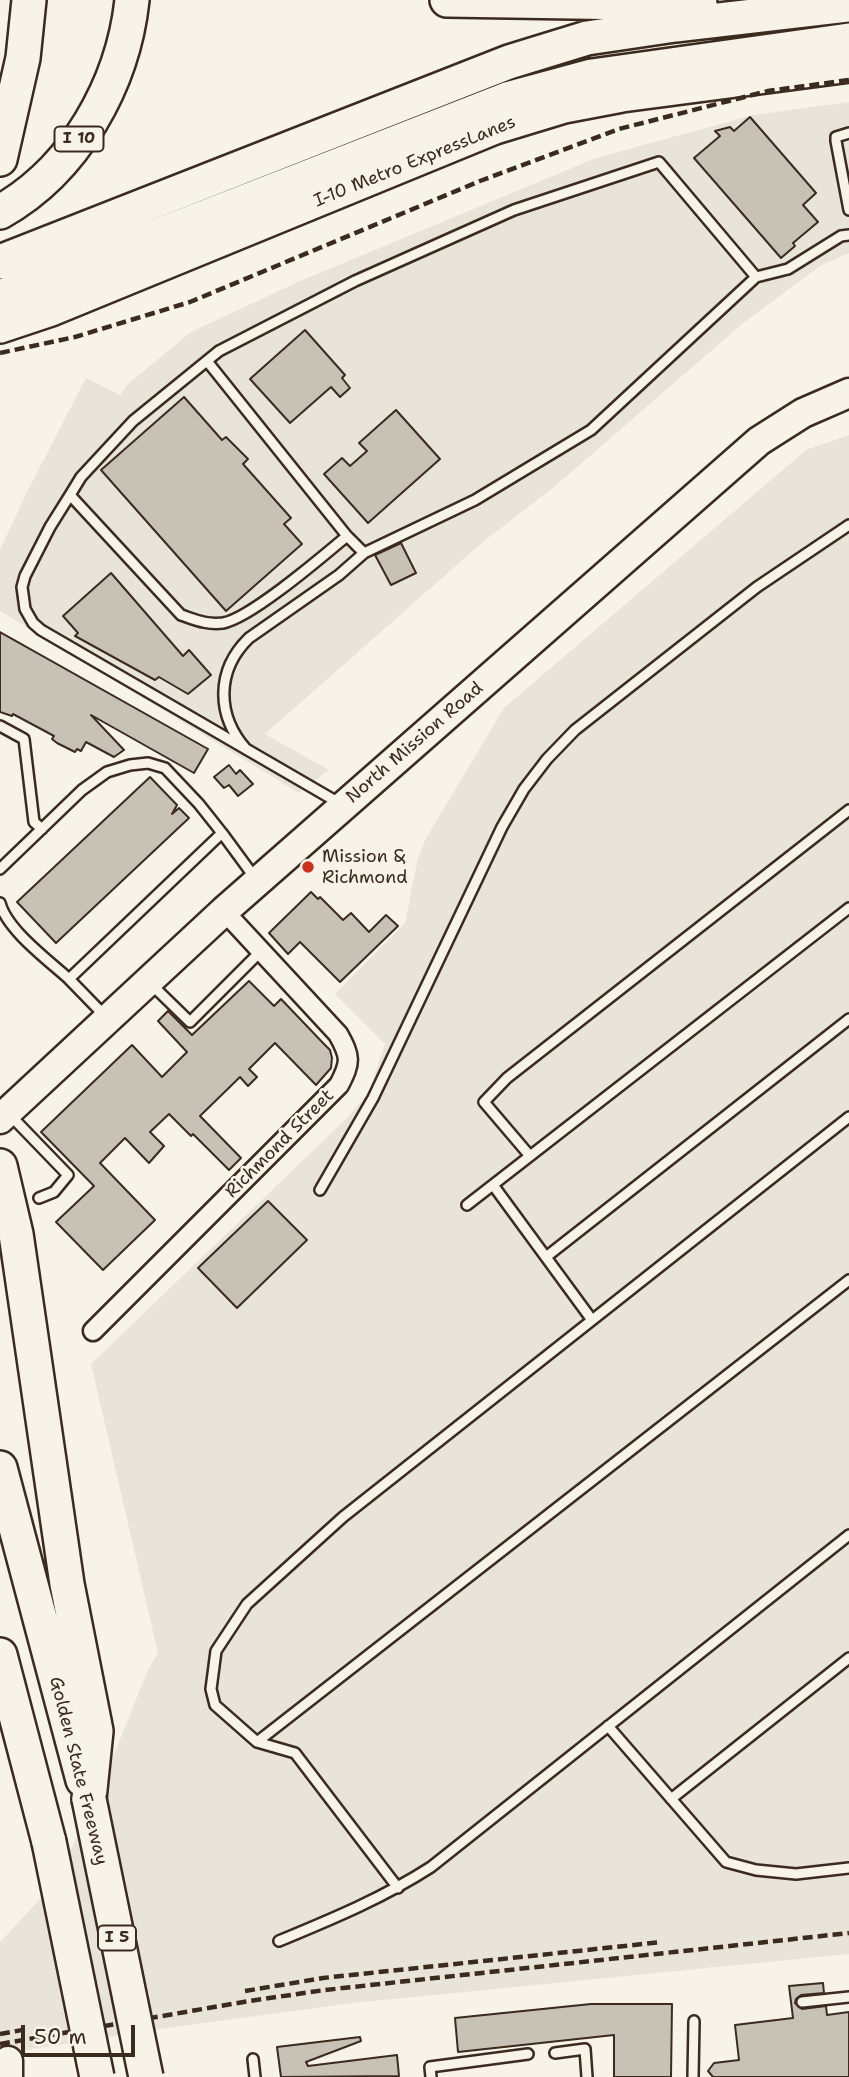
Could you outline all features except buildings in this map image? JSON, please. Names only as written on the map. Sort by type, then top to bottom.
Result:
[{"type":"highway","points":[[0,159],[17,86],[30,0]]},
{"type":"highway","points":[[17,86],[39,27],[44,0]]},
{"type":"highway","name":"I 10","points":[[0,212],[42,181],[76,144],[88,126],[113,79],[125,41],[132,0]]},
{"type":"highway","points":[[447,0],[659,4],[774,0]]},
{"type":"highway","points":[[0,262],[509,62],[587,38],[849,5]]},
{"type":"highway","name":"I-10 Metro ExpressLanes","points":[[0,297],[507,99],[592,76],[849,40]]},
{"type":"highway","name":"I-10 Metro ExpressLanes","points":[[0,326],[51,309],[495,127],[564,106],[622,95],[849,65]]},
{"type":"highway","points":[[0,1166],[16,1234],[67,1584],[77,1705]]},
{"type":"highway","name":"Golden State Freeway","points":[[0,1468],[77,1705],[96,1731],[89,1800],[146,2077]]},
{"type":"highway","name":"I 5","points":[[0,1655],[49,1842],[97,2077]]},
{"type":"main road","name":"North Mission Road","points":[[4,1115],[224,911],[759,441],[803,413],[849,393]]},
{"type":"street","name":"Richmond Street","points":[[93,1331],[339,1085],[348,1067],[349,1052],[338,1034],[224,911]]},
{"type":"lane","points":[[849,133],[836,136],[835,141],[849,210]]},
{"type":"lane","points":[[344,806],[41,630],[30,618],[22,598],[25,576],[50,527],[81,477],[132,421],[219,351],[355,281],[514,210],[659,162],[756,277]]},
{"type":"lane","points":[[246,749],[235,735],[225,710],[224,684],[233,659],[249,638],[339,575],[364,553],[475,500],[591,430],[756,277],[788,269],[841,236],[849,235]]},
{"type":"lane","points":[[206,361],[347,536],[364,553]]},
{"type":"lane","points":[[70,495],[181,615],[205,624],[239,617],[303,572],[347,536]]},
{"type":"lane","points":[[320,1190],[373,1098],[502,827],[524,789],[547,759],[575,730],[757,587],[849,525]]},
{"type":"lane","points":[[0,726],[24,739],[34,822],[42,829]]},
{"type":"lane","points":[[0,869],[82,790],[107,772],[148,763],[165,768],[199,804],[258,882]]},
{"type":"lane","points":[[530,1156],[484,1102],[507,1078],[849,810]]},
{"type":"lane","points":[[69,979],[222,834]]},
{"type":"lane","points":[[0,903],[3,914],[13,926],[108,1020]]},
{"type":"lane","points":[[467,1205],[849,908]]},
{"type":"lane","points":[[149,981],[190,1022],[261,951]]},
{"type":"lane","points":[[546,1257],[849,1019]]},
{"type":"lane","points":[[4,1115],[68,1175],[54,1192],[39,1198]]},
{"type":"lane","points":[[398,1888],[295,1753],[257,1742],[215,1705],[211,1689],[216,1651],[247,1604],[343,1517],[849,1117]]},
{"type":"lane","points":[[493,1185],[592,1320]]},
{"type":"lane","points":[[257,1742],[849,1280]]},
{"type":"lane","points":[[279,1941],[398,1888],[431,1867],[849,1535]]},
{"type":"lane","points":[[671,1799],[849,1658]]},
{"type":"lane","points":[[608,1726],[726,1862],[756,1870],[796,1874],[849,1868]]},
{"type":"lane","points":[[802,2002],[849,1997]]},
{"type":"lane","points":[[694,2021],[694,2077]]},
{"type":"lane","points":[[555,2053],[585,2049],[587,2077]]},
{"type":"lane","points":[[431,2077],[430,2067],[528,2054]]},
{"type":"lane","points":[[253,2059],[255,2077]]},
{"type":"shaded area","points":[[849,102],[849,253],[820,266],[742,324],[554,487],[484,541],[265,734],[329,770],[299,793],[0,611],[0,550],[86,378],[120,395],[128,384],[191,332],[298,282],[596,158],[753,115]]},
{"type":"shaded area","points":[[849,435],[849,1954],[353,2003],[0,2054],[0,1942],[43,1896],[71,1849],[105,1777],[147,1672],[158,1653],[91,1364],[348,1117],[369,1092],[385,1044],[335,994],[405,923],[417,862],[425,840],[504,708],[806,450]]},
{"type":"railway","points":[[0,353],[75,337],[190,302],[480,181],[619,129],[768,91],[849,80]]},
{"type":"railway","points":[[0,2044],[325,1990],[849,1933]]},
{"type":"railway","points":[[245,1991],[323,1978],[662,1942]]},
{"type":"railway","points":[[0,2034],[28,2029]]},
{"type":"place","name":"Mission & Richmond","points":[[308,867]]}]
